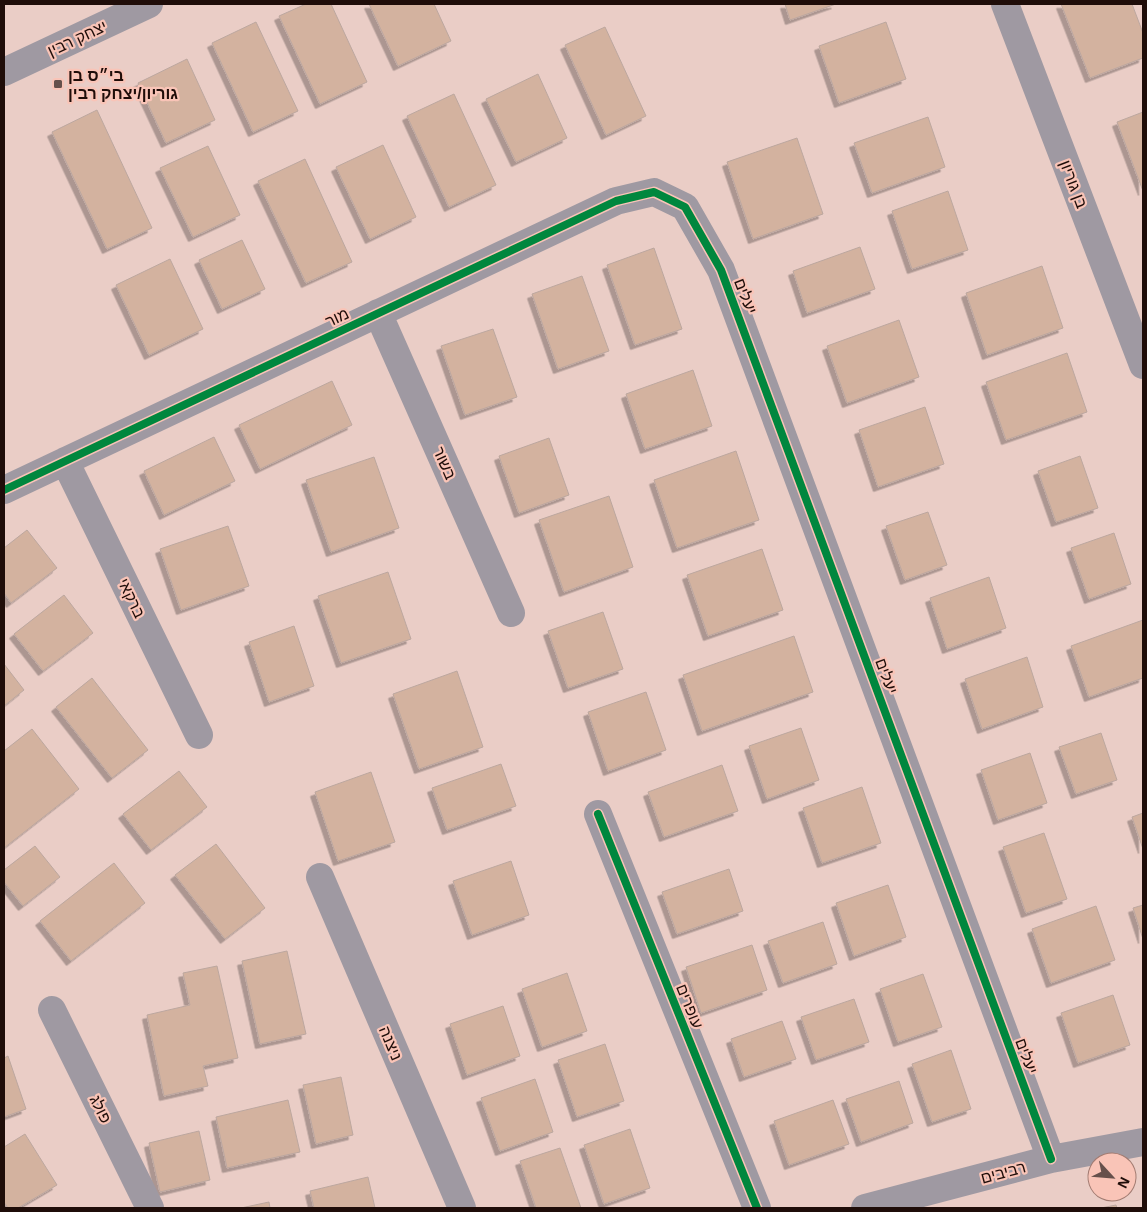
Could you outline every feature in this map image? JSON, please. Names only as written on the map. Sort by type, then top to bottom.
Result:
[{"type":"street","name":"יצחק רבין","points":[[4,72],[149,4]]},
{"type":"street","name":"בן גוריון","points":[[1005,4],[1143,365]]},
{"type":"street","name":"מור","points":[[4,490],[616,201],[654,192],[685,207]]},
{"type":"street","name":"יעלים","points":[[685,207],[725,278],[1051,1159]]},
{"type":"street","name":"בשור","points":[[378,313],[511,614]]},
{"type":"street","name":"ברקאי","points":[[64,461],[199,735]]},
{"type":"street","name":"עופרים","points":[[598,814],[757,1208]]},
{"type":"street","name":"ניצנה","points":[[320,877],[462,1208]]},
{"type":"street","name":"פולג","points":[[52,1010],[150,1208]]},
{"type":"street","name":"רביבים","points":[[864,1208],[1051,1159],[1143,1142]]},
{"type":"building","points":[[306,4],[331,4],[367,82],[320,104],[279,16]]},
{"type":"building","points":[[369,4],[434,4],[451,41],[398,66]]},
{"type":"building","points":[[785,4],[836,4],[790,20]]},
{"type":"building","points":[[1061,4],[1132,4],[1143,33],[1143,58],[1090,78]]},
{"type":"building","points":[[256,22],[298,111],[253,132],[212,43]]},
{"type":"building","points":[[886,22],[906,79],[839,103],[819,46]]},
{"type":"building","points":[[605,27],[646,116],[606,135],[565,45]]},
{"type":"building","points":[[187,59],[215,120],[166,143],[138,83]]},
{"type":"building","points":[[538,74],[567,138],[516,162],[486,99]]},
{"type":"building","points":[[454,94],[496,185],[449,207],[407,116]]},
{"type":"building","points":[[97,110],[152,228],[107,249],[52,132]]},
{"type":"building","points":[[1143,112],[1143,191],[1117,122]]},
{"type":"building","points":[[928,117],[945,167],[872,193],[854,143]]},
{"type":"building","points":[[797,138],[823,214],[753,239],[727,162]]},
{"type":"building","points":[[383,145],[416,217],[370,239],[336,167]]},
{"type":"building","points":[[208,146],[240,215],[193,237],[160,168]]},
{"type":"building","points":[[305,159],[352,262],[306,283],[258,181]]},
{"type":"building","points":[[948,191],[968,250],[912,269],[892,211]]},
{"type":"building","points":[[242,240],[265,289],[222,309],[199,260]]},
{"type":"building","points":[[860,247],[875,289],[807,313],[793,271]]},
{"type":"building","points":[[654,248],[682,329],[635,345],[607,265]]},
{"type":"building","points":[[170,259],[203,329],[149,355],[116,285]]},
{"type":"building","points":[[1042,266],[1063,328],[987,355],[966,293]]},
{"type":"building","points":[[582,276],[609,351],[558,369],[532,294]]},
{"type":"building","points":[[899,320],[919,377],[847,403],[827,346]]},
{"type":"building","points":[[493,329],[517,397],[465,415],[441,346]]},
{"type":"building","points":[[1067,353],[1087,412],[1006,440],[986,382]]},
{"type":"building","points":[[693,370],[712,426],[645,449],[626,394]]},
{"type":"building","points":[[332,381],[352,425],[260,469],[239,425]]},
{"type":"building","points":[[925,407],[944,464],[878,487],[859,430]]},
{"type":"building","points":[[214,437],[235,481],[164,515],[144,471]]},
{"type":"building","points":[[549,438],[569,495],[519,513],[499,456]]},
{"type":"building","points":[[736,451],[759,520],[677,548],[654,480]]},
{"type":"building","points":[[1080,456],[1098,508],[1056,522],[1038,471]]},
{"type":"building","points":[[374,457],[399,528],[331,552],[306,480]]},
{"type":"building","points":[[609,496],[633,567],[564,592],[539,520]]},
{"type":"building","points":[[928,512],[947,565],[905,580],[886,526]]},
{"type":"building","points":[[228,526],[249,586],[181,610],[160,549]]},
{"type":"building","points":[[27,530],[57,568],[11,603],[4,593],[4,548]]},
{"type":"building","points":[[1114,533],[1131,584],[1089,599],[1071,548]]},
{"type":"building","points":[[762,549],[783,610],[708,636],[687,575]]},
{"type":"building","points":[[388,572],[411,639],[341,663],[318,596]]},
{"type":"building","points":[[989,577],[1006,628],[947,649],[930,598]]},
{"type":"building","points":[[64,595],[93,633],[43,671],[14,634]]},
{"type":"building","points":[[603,612],[623,669],[568,688],[548,631]]},
{"type":"building","points":[[1143,620],[1143,678],[1089,697],[1071,646]]},
{"type":"building","points":[[294,626],[314,686],[269,702],[249,642]]},
{"type":"building","points":[[794,636],[813,692],[702,731],[683,675]]},
{"type":"building","points":[[1027,657],[1043,707],[982,729],[965,679]]},
{"type":"building","points":[[4,664],[24,690],[4,706]]},
{"type":"building","points":[[457,671],[483,747],[419,769],[393,694]]},
{"type":"building","points":[[92,678],[148,750],[112,778],[56,707]]},
{"type":"building","points":[[646,692],[666,750],[608,771],[588,712]]},
{"type":"building","points":[[801,728],[819,780],[767,799],[749,746]]},
{"type":"building","points":[[32,729],[79,789],[4,848],[4,751]]},
{"type":"building","points":[[1101,733],[1117,780],[1076,794],[1059,747]]},
{"type":"building","points":[[1030,753],[1047,803],[998,820],[981,770]]},
{"type":"building","points":[[501,764],[516,806],[447,830],[432,788]]},
{"type":"building","points":[[722,765],[738,811],[664,837],[648,792]]},
{"type":"building","points":[[179,771],[207,807],[151,850],[123,814]]},
{"type":"building","points":[[371,772],[395,842],[338,861],[315,792]]},
{"type":"building","points":[[862,787],[881,843],[822,863],[803,808]]},
{"type":"building","points":[[1143,813],[1143,849],[1132,817]]},
{"type":"building","points":[[1044,833],[1067,899],[1026,913],[1003,847]]},
{"type":"building","points":[[216,844],[265,908],[225,939],[175,875]]},
{"type":"building","points":[[35,846],[60,877],[23,906],[4,882],[4,870]]},
{"type":"building","points":[[511,861],[529,915],[472,935],[453,881]]},
{"type":"building","points":[[114,863],[145,903],[71,961],[40,921]]},
{"type":"building","points":[[729,869],[743,911],[677,934],[662,892]]},
{"type":"building","points":[[888,885],[906,937],[854,956],[836,903]]},
{"type":"building","points":[[1143,905],[1143,939],[1133,908]]},
{"type":"building","points":[[1096,906],[1115,960],[1051,983],[1032,929]]},
{"type":"building","points":[[823,922],[837,964],[783,983],[768,941]]},
{"type":"building","points":[[752,945],[767,990],[701,1013],[686,967]]},
{"type":"building","points":[[287,951],[306,1034],[260,1044],[242,961]]},
{"type":"building","points":[[217,966],[238,1058],[203,1066],[208,1086],[164,1096],[147,1015],[190,1005],[183,973]]},
{"type":"building","points":[[567,973],[587,1031],[542,1047],[522,989]]},
{"type":"building","points":[[923,974],[942,1027],[898,1042],[880,989]]},
{"type":"building","points":[[1113,995],[1130,1045],[1078,1063],[1061,1013]]},
{"type":"building","points":[[854,999],[869,1042],[816,1060],[801,1017]]},
{"type":"building","points":[[503,1006],[520,1056],[467,1075],[450,1024]]},
{"type":"building","points":[[782,1021],[796,1059],[744,1077],[731,1039]]},
{"type":"building","points":[[605,1044],[624,1101],[577,1117],[558,1060]]},
{"type":"building","points":[[951,1050],[971,1109],[932,1122],[912,1064]]},
{"type":"building","points":[[8,1056],[26,1109],[4,1117],[4,1058]]},
{"type":"building","points":[[341,1077],[353,1135],[316,1144],[303,1085]]},
{"type":"building","points":[[535,1079],[553,1132],[500,1151],[481,1098]]},
{"type":"building","points":[[899,1081],[913,1123],[861,1142],[846,1099]]},
{"type":"building","points":[[288,1100],[300,1152],[227,1168],[216,1117]]},
{"type":"building","points":[[833,1100],[849,1144],[789,1165],[774,1121]]},
{"type":"building","points":[[630,1129],[650,1188],[604,1204],[584,1145]]},
{"type":"building","points":[[199,1131],[210,1180],[160,1192],[149,1143]]},
{"type":"building","points":[[25,1134],[57,1185],[18,1208],[8,1208],[4,1202],[4,1147]]},
{"type":"building","points":[[560,1148],[581,1208],[536,1208],[520,1161]]},
{"type":"building","points":[[368,1177],[375,1208],[314,1208],[310,1191]]},
{"type":"building","points":[[269,1202],[270,1208],[241,1208]]},
{"type":"building","points":[[1116,1205],[1117,1208],[1101,1208]]},
{"type":"cycle path","points":[[4,490],[616,201],[654,192],[685,207],[721,270],[1051,1159]]},
{"type":"cycle path","points":[[598,814],[757,1208]]},
{"type":"place","name":"בי״ס בן גוריון/יצחק רבין","points":[[58,84]]}]
